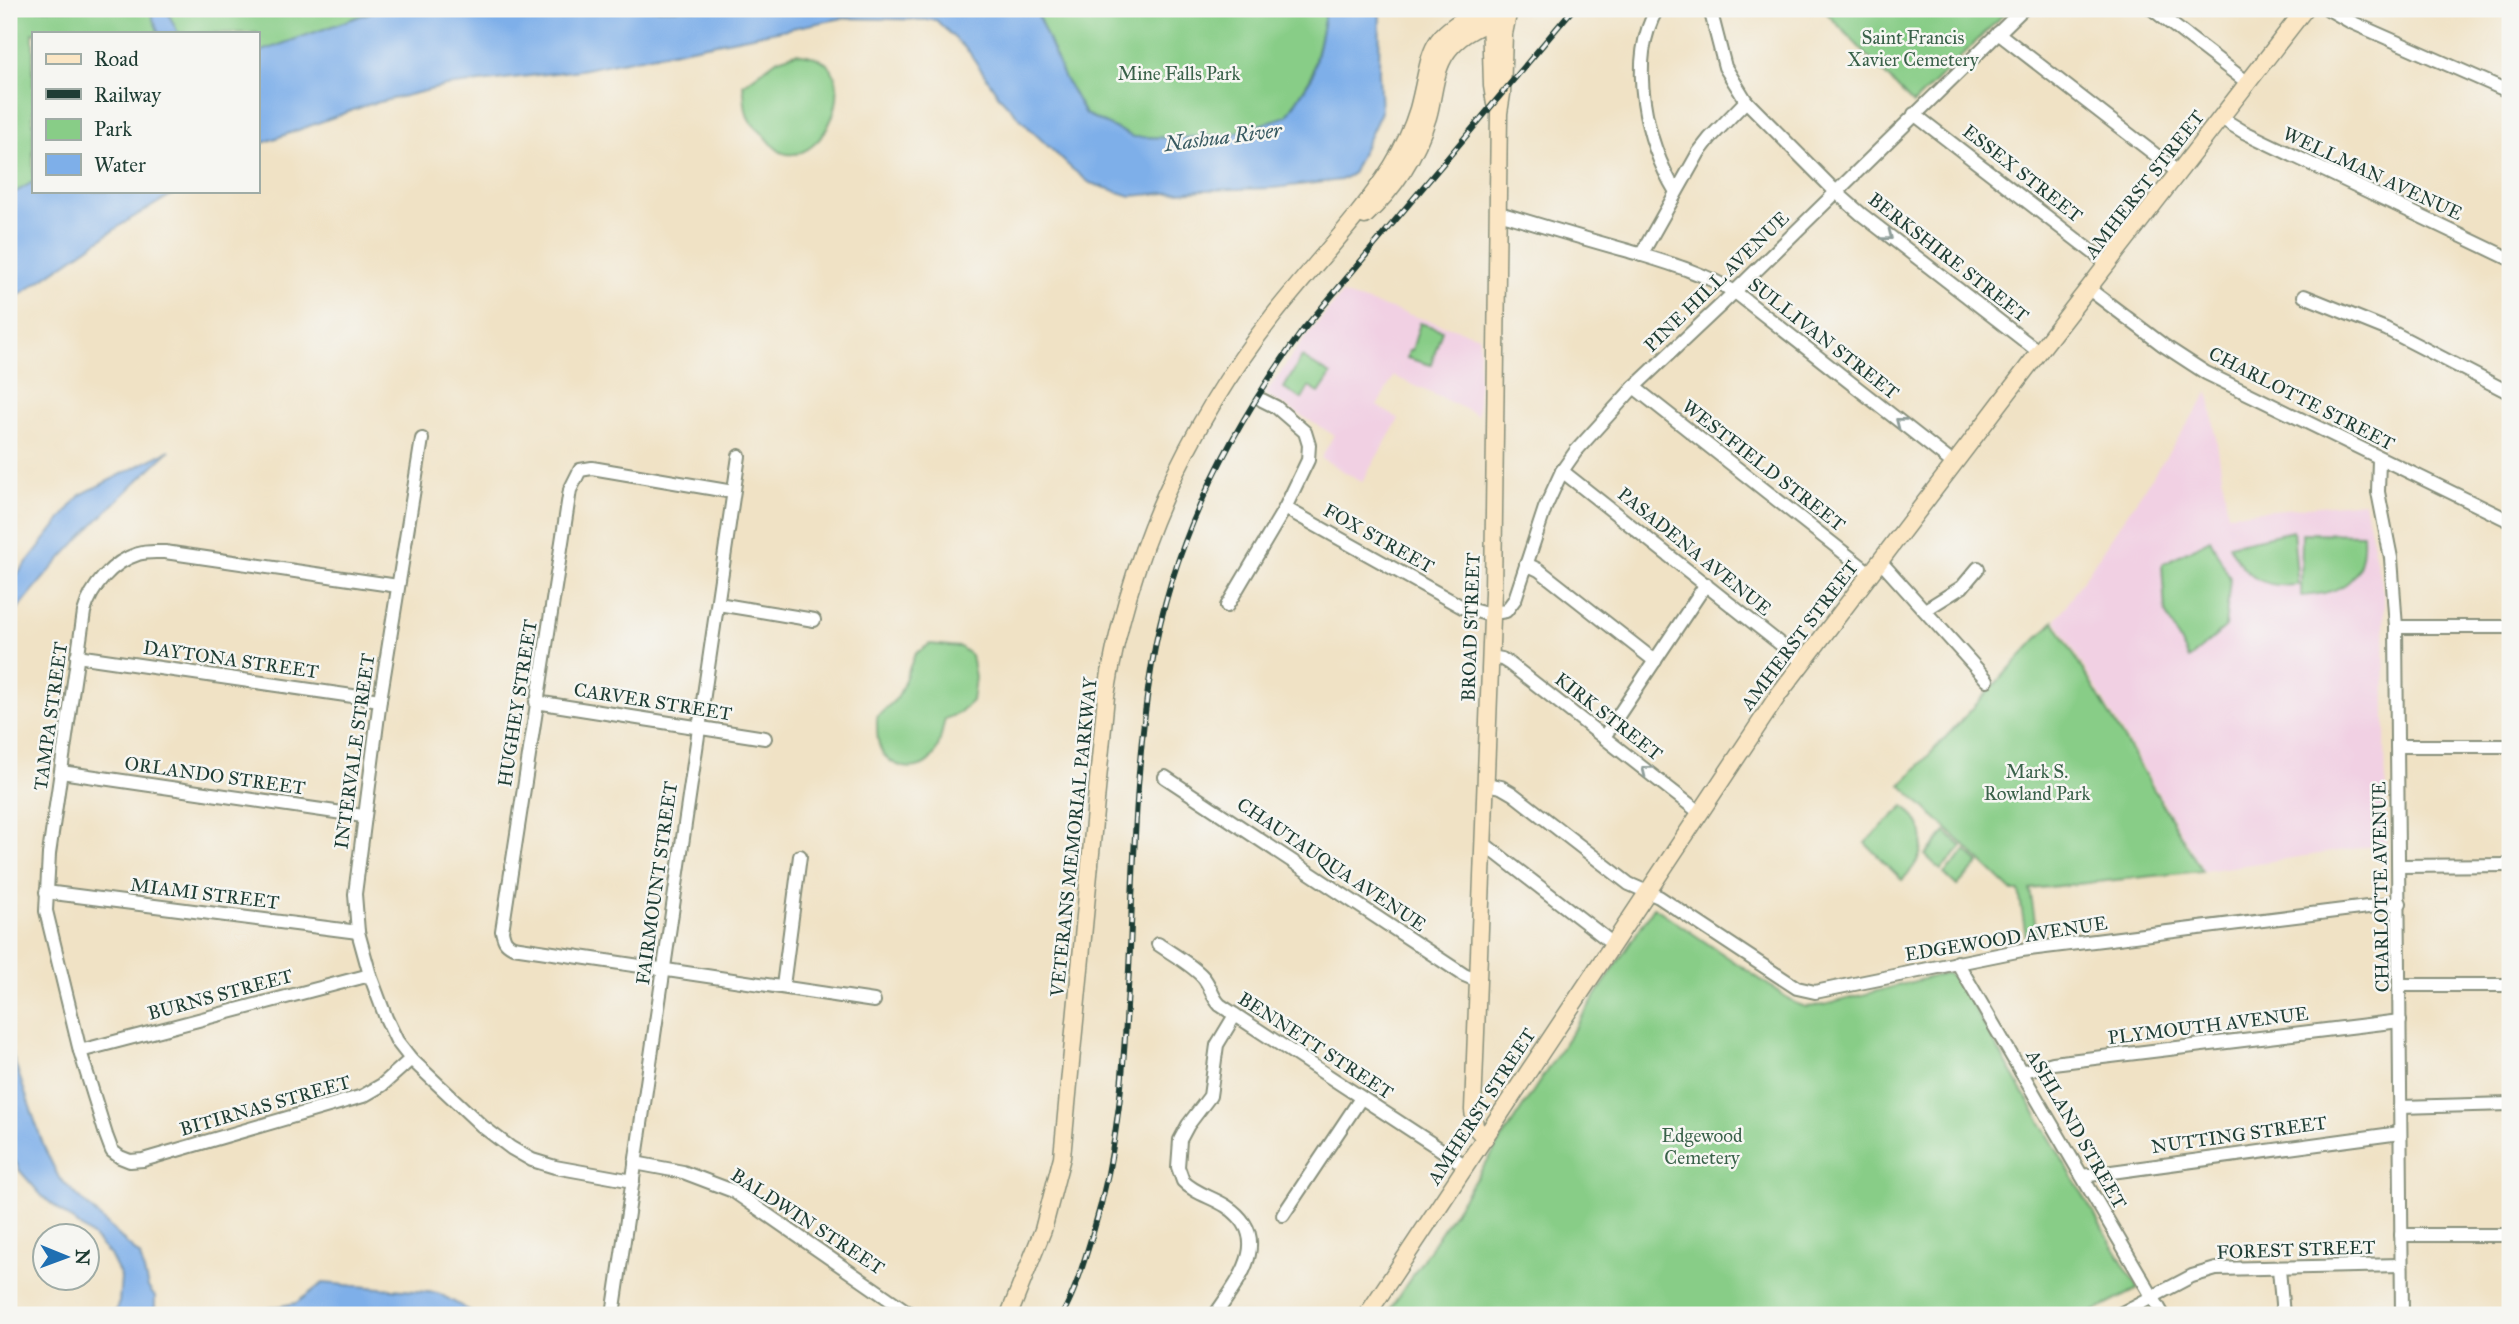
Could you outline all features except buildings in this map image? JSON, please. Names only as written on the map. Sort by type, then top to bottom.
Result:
[{"type":"main road","name":"AMHERST STREET","points":[[1367,1315],[1699,812],[1803,662],[2305,9]]},
{"type":"main road","name":"VETERANS MEMORIAL PARKWAY","points":[[1009,1315],[1043,1230],[1062,1157],[1071,1086],[1101,737],[1109,677],[1126,602],[1157,512],[1203,419],[1225,383],[1259,334],[1333,246],[1382,180],[1404,145],[1416,117],[1427,64],[1435,45],[1454,24],[1488,13],[1508,10]]},
{"type":"main road","name":"BROAD STREET","points":[[1485,1138],[1475,1127],[1473,1110],[1493,615],[1499,113],[1508,10]]},
{"type":"main road","name":"VETERANS MEMORIAL PARKWAY","points":[[1333,246],[1381,201],[1403,172],[1423,132],[1443,58],[1452,46],[1488,13]]},
{"type":"main road","name":"BROAD STREET","points":[[1488,13],[1492,86],[1499,113]]},
{"type":"main road","points":[[1452,46],[1466,42],[1479,45],[1491,59]]},
{"type":"street","points":[[1657,9],[1650,22],[1645,46],[1644,107],[1664,171],[1676,192]]},
{"type":"street","name":"BERKSHIRE STREET","points":[[1710,9],[1725,67],[1746,102],[1836,192],[2039,352]]},
{"type":"street","name":"PINE HILL AVENUE","points":[[1493,615],[1503,613],[1512,606],[1541,517],[1562,471],[1576,452],[1634,387],[1735,292],[2023,9]]},
{"type":"street","points":[[2152,9],[2248,83]]},
{"type":"street","points":[[2328,9],[2351,22],[2510,92]]},
{"type":"street","points":[[1998,33],[2179,173]]},
{"type":"street","points":[[1641,255],[1710,138],[1746,102]]},
{"type":"street","name":"ESSEX STREET","points":[[1914,114],[2108,264]]},
{"type":"street","name":"WELLMAN AVENUE","points":[[2221,118],[2244,132],[2510,259]]},
{"type":"street","name":"SULLIVAN STREET","points":[[1499,213],[1708,277],[1735,292],[1954,464]]},
{"type":"street","name":"CHARLOTTE STREET","points":[[2089,289],[2188,363],[2510,521]]},
{"type":"street","points":[[2304,296],[2386,329],[2510,393]]},
{"type":"street","name":"WESTFIELD STREET","points":[[1634,387],[1875,568],[1925,610],[1987,680]]},
{"type":"street","points":[[1227,606],[1285,508],[1308,460],[1305,432],[1276,407],[1262,400]]},
{"type":"street","name":"INTERVALE STREET","points":[[422,439],[380,700],[355,894],[359,932],[370,975],[391,1030],[411,1059],[482,1126],[532,1160],[555,1167],[633,1181]]},
{"type":"street","name":"FAIRMOUNT STREET","points":[[613,1315],[739,456]]},
{"type":"street","name":"CHARLOTTE AVENUE","points":[[2379,459],[2378,492],[2393,573],[2396,626],[2402,1315]]},
{"type":"street","name":"HUGHEY STREET","points":[[663,970],[513,947],[506,944],[502,931],[570,490],[580,470],[602,469],[733,492]]},
{"type":"street","name":"PASADENA AVENUE","points":[[1562,471],[1803,662]]},
{"type":"street","name":"FOX STREET","points":[[1285,508],[1464,608],[1493,615]]},
{"type":"street","name":"TAMPA STREET","points":[[120,1157],[112,1152],[80,1051],[49,929],[46,892],[77,656],[85,612],[93,589],[110,571],[141,552],[165,552],[398,586]]},
{"type":"street","points":[[1526,564],[1539,570],[1655,661]]},
{"type":"street","points":[[1925,610],[1962,587],[1978,568]]},
{"type":"street","points":[[1604,737],[1706,584]]},
{"type":"street","points":[[718,604],[814,620]]},
{"type":"street","points":[[2396,626],[2510,627]]},
{"type":"street","name":"DAYTONA STREET","points":[[77,656],[380,700]]},
{"type":"street","name":"KIRK STREET","points":[[1491,657],[1510,664],[1699,812]]},
{"type":"street","name":"CARVER STREET","points":[[536,702],[765,738]]},
{"type":"street","points":[[2397,746],[2510,746]]},
{"type":"street","name":"ORLANDO STREET","points":[[61,772],[363,816]]},
{"type":"street","name":"CHAUTAUQUA AVENUE","points":[[1166,777],[1464,975],[1478,981]]},
{"type":"street","name":"EDGEWOOD AVENUE","points":[[1486,784],[1501,787],[1513,794],[1629,884],[1659,897],[1805,991],[1836,990],[2022,950],[2400,903]]},
{"type":"street","points":[[1483,843],[1612,943]]},
{"type":"street","points":[[783,986],[800,856]]},
{"type":"street","points":[[2399,866],[2510,865]]},
{"type":"street","name":"MIAMI STREET","points":[[46,892],[359,932]]},
{"type":"street","name":"BENNETT STREET","points":[[1158,944],[1200,974],[1214,1000],[1466,1166]]},
{"type":"street","name":"ASHLAND STREET","points":[[1957,962],[2163,1315]]},
{"type":"street","points":[[663,970],[874,1001]]},
{"type":"street","name":"BURNS STREET","points":[[80,1051],[370,975]]},
{"type":"street","points":[[2400,985],[2510,985]]},
{"type":"street","points":[[1215,1315],[1245,1268],[1250,1253],[1249,1237],[1243,1222],[1235,1213],[1183,1181],[1178,1167],[1183,1133],[1210,1096],[1217,1045],[1236,1015]]},
{"type":"street","name":"PLYMOUTH AVENUE","points":[[2021,1072],[2053,1063],[2400,1021]]},
{"type":"street","name":"BITIRNAS STREET","points":[[120,1157],[130,1161],[143,1160],[363,1096],[382,1085],[411,1059]]},
{"type":"street","points":[[1283,1215],[1361,1098]]},
{"type":"street","points":[[2400,1107],[2510,1104]]},
{"type":"street","name":"NUTTING STREET","points":[[2082,1176],[2400,1133]]},
{"type":"street","name":"BALDWIN STREET","points":[[635,1163],[683,1172],[733,1191],[912,1315]]},
{"type":"street","points":[[2401,1235],[2510,1235]]},
{"type":"street","name":"FOREST STREET","points":[[2118,1315],[2204,1272],[2216,1269],[2401,1265]]},
{"type":"street","points":[[2279,1269],[2283,1315]]},
{"type":"shaded area","points":[[1342,294],[1479,336],[1478,415],[1394,376],[1377,406],[1399,419],[1362,482],[1321,458],[1334,435],[1265,394],[1304,339]]},
{"type":"shaded area","points":[[2209,392],[2228,514],[2364,502],[2384,598],[2386,844],[2204,871],[2056,620]]},
{"type":"green space","points":[[9,9],[149,9],[159,32],[32,32],[32,183],[9,196]]},
{"type":"green space","points":[[166,9],[380,9],[259,52],[259,32],[178,32]]},
{"type":"green space","name":"Mine Falls Park","points":[[1035,9],[1324,9],[1324,20],[1311,77],[1287,116],[1229,135],[1133,137],[1085,114],[1064,77]]},
{"type":"green space","name":"Saint Francis Xavier Cemetery","points":[[1823,9],[2009,9],[1913,104]]},
{"type":"green space","points":[[796,53],[827,64],[835,75],[836,105],[831,120],[813,146],[800,153],[787,154],[775,147],[749,120],[743,85],[778,59]]},
{"type":"green space","points":[[1420,323],[1442,330],[1431,365],[1407,358]]},
{"type":"green space","points":[[1302,357],[1331,375],[1319,393],[1309,387],[1302,399],[1284,388]]},
{"type":"green space","points":[[2293,531],[2298,585],[2274,585],[2256,578],[2242,566],[2229,545]]},
{"type":"green space","points":[[2302,533],[2363,534],[2361,562],[2356,573],[2349,581],[2329,592],[2301,596]]},
{"type":"green space","points":[[2210,539],[2230,578],[2225,628],[2189,659],[2165,612],[2162,564]]},
{"type":"green space","name":"Mark S. Rowland Park","points":[[2054,621],[2202,871],[2030,889],[2038,942],[2027,944],[2019,891],[2012,891],[1901,785]]},
{"type":"green space","points":[[930,644],[960,647],[971,655],[975,677],[972,701],[959,713],[945,719],[939,744],[931,758],[919,766],[904,767],[890,761],[881,751],[877,717],[898,697],[915,654]]},
{"type":"green space","points":[[1904,806],[1919,824],[1922,843],[1917,862],[1902,880],[1865,843]]},
{"type":"green space","points":[[1946,832],[1962,847],[1941,870],[1925,855]]},
{"type":"green space","points":[[1966,851],[1979,863],[1957,886],[1944,874]]},
{"type":"green space","name":"Edgewood Cemetery","points":[[1654,907],[1795,1003],[1806,1007],[1824,1005],[1946,973],[1956,977],[2138,1289],[2087,1315],[1387,1314]]},
{"type":"water","points":[[149,9],[166,9],[178,32],[159,32]]},
{"type":"water","name":"Nashua River","points":[[380,9],[1035,9],[1064,77],[1085,114],[1133,137],[1178,138],[1229,135],[1287,116],[1312,77],[1324,9],[1380,9],[1381,112],[1352,174],[1341,180],[1273,188],[1131,196],[1090,183],[1071,168],[999,96],[969,52],[936,20],[843,18],[580,70],[446,86],[367,105],[259,144],[259,52]]},
{"type":"water","points":[[32,183],[32,192],[176,192],[127,221],[9,302],[9,196]]},
{"type":"water","points":[[170,450],[66,553],[9,621],[9,585],[80,495]]},
{"type":"water","points":[[9,1046],[44,1147],[59,1178],[140,1256],[148,1287],[155,1297],[155,1315],[114,1315],[119,1302],[121,1277],[110,1255],[102,1247],[102,1222],[74,1222],[42,1196],[20,1171],[9,1149]]},
{"type":"water","points":[[323,1283],[438,1293],[477,1315],[237,1315],[296,1303]]},
{"type":"railway","points":[[1062,1315],[1092,1236],[1115,1137],[1125,1039],[1136,817],[1146,702],[1161,619],[1190,531],[1208,488],[1252,406],[1303,330],[1573,9]]}]
